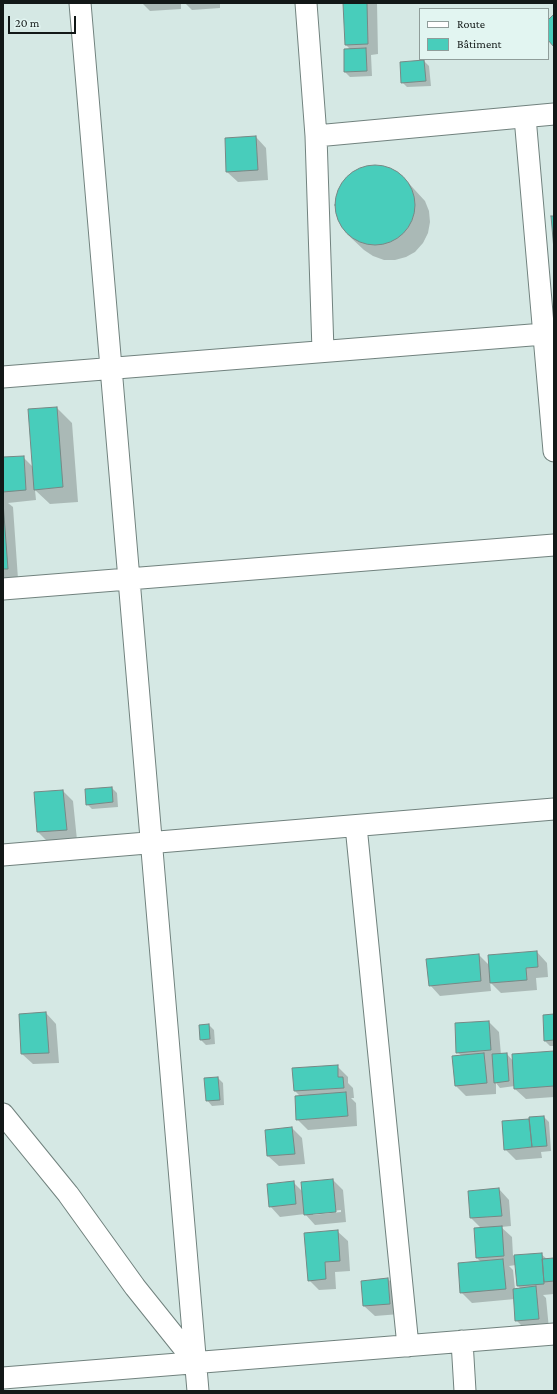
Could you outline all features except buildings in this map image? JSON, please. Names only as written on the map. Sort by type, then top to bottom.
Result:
[{"type":"street","points":[[80,3],[198,1391]]},
{"type":"street","points":[[306,3],[316,136],[323,351]]},
{"type":"street","points":[[316,136],[554,114]]},
{"type":"street","points":[[525,117],[554,451]]},
{"type":"street","points":[[3,377],[544,334]]},
{"type":"street","points":[[3,589],[554,545]]},
{"type":"street","points":[[3,855],[554,809]]},
{"type":"street","points":[[356,826],[408,1346]]},
{"type":"street","points":[[3,1114],[68,1194],[135,1287],[195,1362]]},
{"type":"street","points":[[3,1378],[554,1334]]},
{"type":"street","points":[[462,1341],[465,1391]]}]
